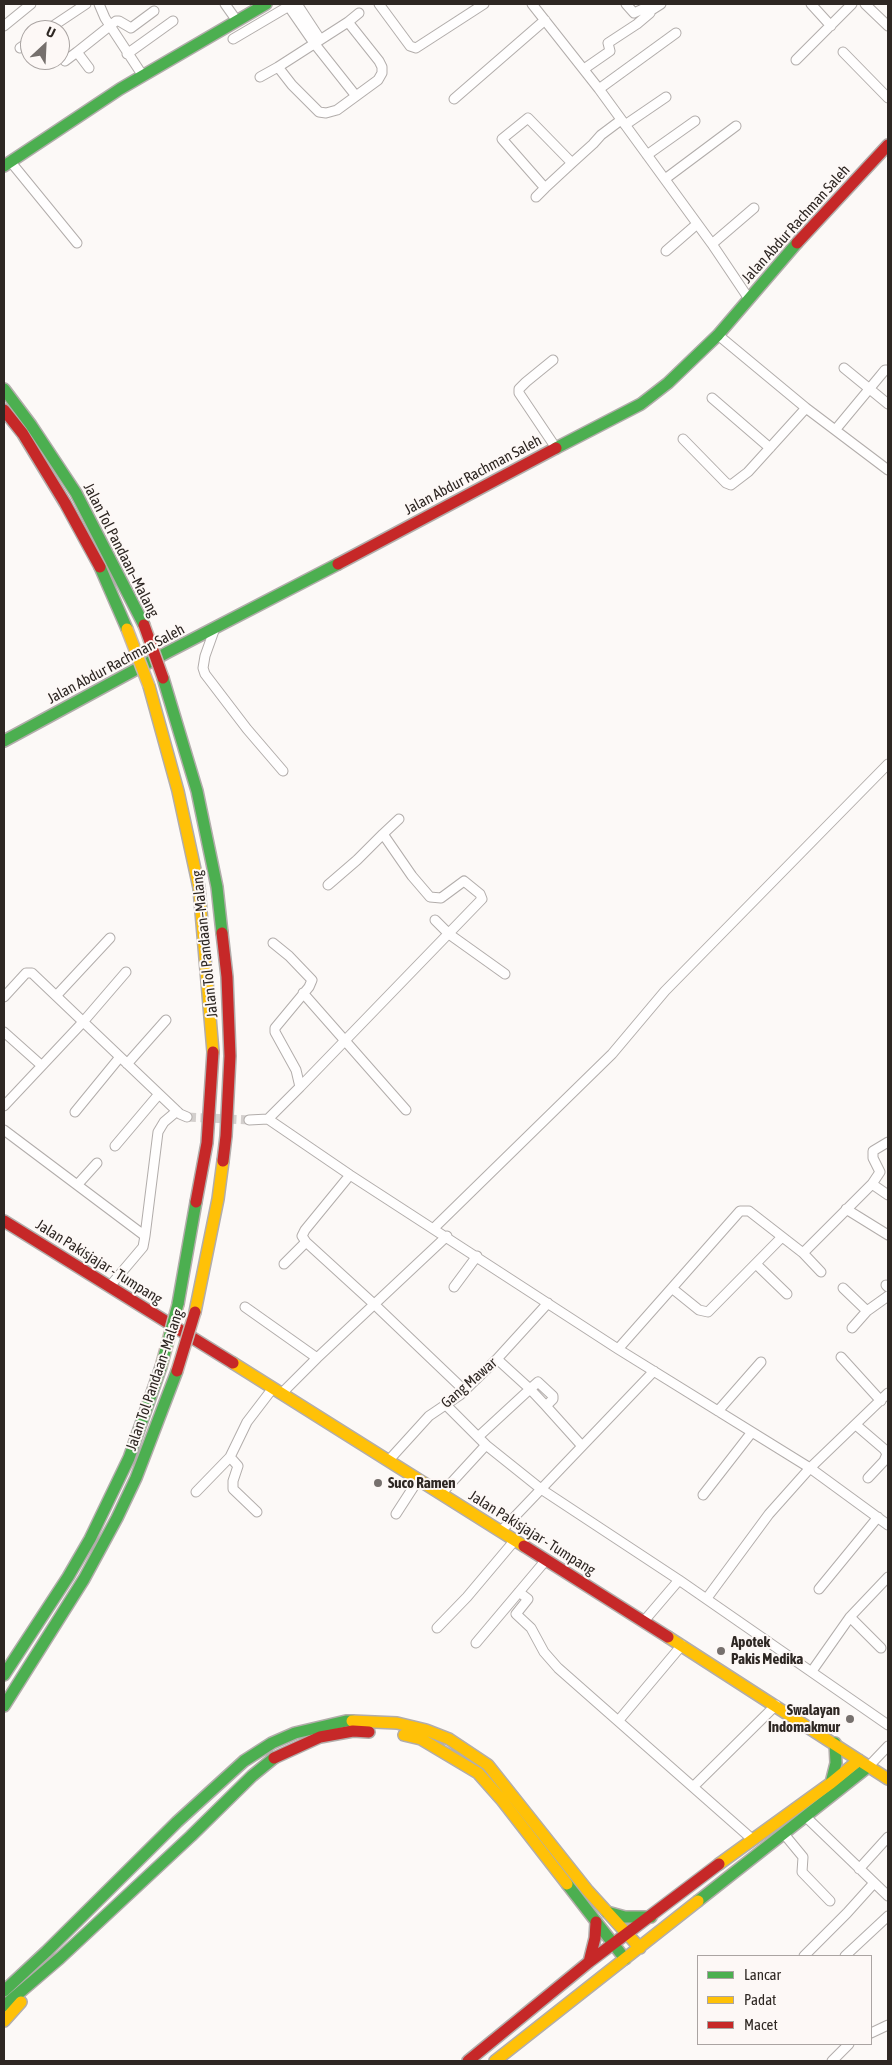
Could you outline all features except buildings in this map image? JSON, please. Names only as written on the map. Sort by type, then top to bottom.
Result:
[{"type":"main road","points":[[7,164],[102,100],[266,4]]},
{"type":"main road","name":"Jalan Abdur Rachman Saleh","points":[[4,741],[138,668],[641,404],[674,378],[718,335],[818,219],[887,148]]},
{"type":"main road","name":"Jalan Tol Pandaan–Malang","points":[[4,389],[31,425],[76,493],[144,624],[163,678],[197,791],[216,887],[227,977],[230,1056],[226,1136],[218,1199],[195,1312],[177,1371],[139,1470],[118,1518],[84,1579],[4,1706]]},
{"type":"main road","name":"Jalan Tol Pandaan–Malang","points":[[4,410],[23,434],[66,502],[100,564],[149,686],[178,791],[199,888],[213,1040],[207,1143],[178,1304],[161,1367],[129,1458],[90,1539],[68,1577],[4,1675]]},
{"type":"main road","name":"Jalan Pakisjajar - Tumpang","points":[[4,1221],[278,1390],[644,1621],[888,1779]]},
{"type":"main road","points":[[4,1991],[177,1822],[244,1761],[272,1743],[295,1733],[346,1721],[398,1723],[426,1730],[450,1739],[488,1765],[607,1912],[640,1948]]},
{"type":"main road","points":[[4,2006],[60,1958],[191,1836],[252,1776],[276,1757],[320,1737],[353,1731],[397,1733],[421,1739],[478,1773],[501,1799],[625,1959]]},
{"type":"main road","points":[[831,1782],[836,1763],[835,1744]]},
{"type":"main road","points":[[468,2061],[589,1962],[752,1839],[831,1782],[864,1763]]},
{"type":"main road","points":[[495,2061],[806,1817],[864,1763]]},
{"type":"main road","points":[[607,1912],[625,1917],[651,1917]]},
{"type":"main road","points":[[589,1962],[595,1938],[596,1922]]},
{"type":"main road","points":[[4,1981],[46,1952]]},
{"type":"main road","points":[[4,2021],[60,1958]]},
{"type":"street","points":[[4,26],[31,4]]},
{"type":"street","points":[[62,20],[86,4]]},
{"type":"street","points":[[99,4],[127,54],[143,76]]},
{"type":"street","points":[[225,4],[237,20]]},
{"type":"street","points":[[233,39],[291,4],[356,96]]},
{"type":"street","points":[[379,4],[410,46],[416,48],[484,4]]},
{"type":"street","points":[[532,4],[599,89],[712,244],[749,299]]},
{"type":"street","points":[[626,4],[634,13],[646,7],[655,8]]},
{"type":"street","points":[[811,4],[831,26]]},
{"type":"street","points":[[796,60],[852,4]]},
{"type":"street","points":[[865,4],[888,26]]},
{"type":"street","points":[[584,69],[610,51],[608,43],[637,24],[655,8]]},
{"type":"street","points":[[70,57],[110,25],[119,21],[131,28],[154,11]]},
{"type":"street","points":[[260,77],[348,22],[359,13]]},
{"type":"street","points":[[454,99],[545,20]]},
{"type":"street","points":[[127,54],[173,21]]},
{"type":"street","points":[[278,67],[320,112],[326,113],[337,110],[378,80],[382,70],[379,62],[348,22]]},
{"type":"street","points":[[599,89],[676,33]]},
{"type":"street","points":[[78,52],[89,68]]},
{"type":"street","points":[[843,52],[888,98]]},
{"type":"street","points":[[536,197],[601,135],[666,96]]},
{"type":"street","points":[[545,188],[502,141],[503,137],[528,118],[572,163]]},
{"type":"street","points":[[647,155],[695,122]]},
{"type":"street","points":[[665,179],[736,126]]},
{"type":"street","points":[[7,164],[76,243]]},
{"type":"street","points":[[712,244],[754,208]]},
{"type":"street","points":[[666,251],[697,224]]},
{"type":"street","points":[[718,335],[806,408],[888,470]]},
{"type":"street","points":[[552,360],[526,382],[519,389],[518,393],[556,448]]},
{"type":"street","points":[[844,368],[888,404]]},
{"type":"street","points":[[836,429],[885,370],[888,370]]},
{"type":"street","points":[[712,398],[770,448]]},
{"type":"street","points":[[683,439],[726,483],[731,485],[748,472],[806,408]]},
{"type":"street","points":[[216,628],[205,656],[203,668],[205,674],[283,771]]},
{"type":"street","points":[[434,1228],[612,1054],[665,991],[888,764]]},
{"type":"street","points":[[328,885],[399,819]]},
{"type":"street","points":[[268,1119],[482,899],[480,894],[464,881],[441,898],[430,898],[383,834]]},
{"type":"street","points":[[435,920],[449,934],[505,974]]},
{"type":"street","points":[[56,996],[110,938]]},
{"type":"street","points":[[273,943],[289,956],[312,980],[275,1028],[275,1032],[296,1070],[300,1087]]},
{"type":"street","points":[[4,997],[29,972],[177,1111],[187,1117]]},
{"type":"street","points":[[4,1106],[83,1022],[126,972]]},
{"type":"street","points":[[303,994],[406,1110]]},
{"type":"street","points":[[127,1064],[166,1020]]},
{"type":"street","points":[[4,1032],[41,1065]]},
{"type":"street","points":[[75,1112],[120,1057]]},
{"type":"street","points":[[115,1146],[159,1094]]},
{"type":"street","points":[[110,1286],[143,1246],[158,1132],[164,1122],[177,1111]]},
{"type":"street","points":[[249,1120],[268,1119],[350,1175],[447,1236],[618,1349],[810,1468],[888,1525]]},
{"type":"street","points":[[4,1130],[145,1236]]},
{"type":"street","points":[[803,1253],[872,1184],[880,1172],[873,1158],[873,1151],[888,1142]]},
{"type":"street","points":[[78,1184],[96,1163]]},
{"type":"street","points":[[350,1175],[304,1230],[302,1236],[306,1242],[375,1304],[464,1390]]},
{"type":"street","points":[[872,1184],[888,1195]]},
{"type":"street","points":[[846,1209],[888,1235]]},
{"type":"street","points":[[618,1349],[740,1211],[749,1211],[803,1253],[821,1272]]},
{"type":"street","points":[[196,1492],[230,1457],[242,1430],[278,1390],[317,1358],[447,1236]]},
{"type":"street","points":[[673,1289],[699,1310],[708,1312],[782,1237]]},
{"type":"street","points":[[284,1264],[306,1242]]},
{"type":"street","points":[[454,1287],[477,1256]]},
{"type":"street","points":[[756,1264],[787,1294]]},
{"type":"street","points":[[843,1288],[867,1311]]},
{"type":"street","points":[[852,1328],[867,1311],[888,1296]]},
{"type":"street","name":"Gang Mawar","points":[[388,1460],[429,1416],[464,1390],[497,1359],[548,1303]]},
{"type":"street","points":[[245,1307],[317,1358]]},
{"type":"street","points":[[841,1357],[880,1401]]},
{"type":"street","points":[[497,1359],[530,1389]]},
{"type":"street","points":[[718,1411],[760,1362]]},
{"type":"street","points":[[501,1531],[654,1371]]},
{"type":"street","points":[[478,1437],[538,1382],[553,1396],[553,1399],[546,1406],[582,1446]]},
{"type":"street","points":[[706,1598],[769,1514],[810,1468],[888,1393]]},
{"type":"street","points":[[446,1405],[486,1446],[541,1489],[706,1598],[888,1726]]},
{"type":"street","points":[[856,1425],[886,1451],[884,1461],[868,1478]]},
{"type":"street","points":[[703,1494],[752,1432]]},
{"type":"street","points":[[441,1494],[486,1446]]},
{"type":"street","points":[[230,1457],[238,1466],[233,1481],[233,1489],[257,1512]]},
{"type":"street","points":[[396,1514],[418,1480]]},
{"type":"street","points":[[819,1589],[878,1518]]},
{"type":"street","points":[[436,1628],[467,1597],[515,1540]]},
{"type":"street","points":[[476,1643],[546,1560]]},
{"type":"street","points":[[812,1671],[850,1617],[888,1577]]},
{"type":"street","points":[[644,1621],[679,1580]]},
{"type":"street","points":[[519,1592],[528,1599],[516,1614],[531,1628],[544,1652],[558,1668],[752,1839]]},
{"type":"street","points":[[850,1617],[881,1648]]},
{"type":"street","points":[[619,1720],[682,1645]]},
{"type":"street","points":[[694,1787],[776,1705]]},
{"type":"street","points":[[864,1763],[888,1746]]},
{"type":"street","points":[[806,1817],[888,1896]]},
{"type":"street","points":[[784,1834],[803,1856],[802,1872],[830,1902]]},
{"type":"street","points":[[858,1869],[888,1837]]},
{"type":"street","points":[[805,1955],[874,1883]]},
{"type":"street","points":[[847,1955],[888,1916]]},
{"type":"street","points":[[872,2033],[888,2025]]},
{"type":"street","points":[[832,2061],[848,2045]]},
{"type":"tunnel","points":[[187,1117],[249,1120]]},
{"type":"traffic: fast","points":[[4,166],[120,89],[266,4]]},
{"type":"traffic: fast","points":[[556,448],[641,404],[668,383],[718,335],[797,243]]},
{"type":"traffic: fast","points":[[4,389],[31,425],[76,493],[144,625]]},
{"type":"traffic: fast","points":[[4,741],[168,652],[338,564]]},
{"type":"traffic: fast","points":[[100,567],[127,629]]},
{"type":"traffic: fast","points":[[163,678],[197,791],[217,887],[222,933]]},
{"type":"traffic: fast","points":[[178,1304],[196,1202]]},
{"type":"traffic: fast","points":[[161,1367],[178,1304]]},
{"type":"traffic: fast","points":[[4,1675],[68,1577],[90,1539],[129,1458],[161,1367]]},
{"type":"traffic: fast","points":[[4,1706],[84,1579],[117,1518],[136,1478],[177,1371]]},
{"type":"traffic: fast","points":[[4,1991],[177,1822],[244,1761],[272,1743],[295,1733],[352,1721]]},
{"type":"traffic: fast","points":[[831,1783],[836,1763],[835,1743]]},
{"type":"traffic: fast","points":[[4,2006],[60,1958],[191,1836],[252,1776],[274,1758]]},
{"type":"traffic: fast","points":[[698,1901],[868,1767]]},
{"type":"traffic: fast","points":[[567,1884],[625,1959]]},
{"type":"traffic: fast","points":[[607,1912],[625,1917],[651,1917]]},
{"type":"traffic: slow","points":[[127,629],[149,686]]},
{"type":"traffic: slow","points":[[149,686],[178,791],[199,888],[213,1052]]},
{"type":"traffic: slow","points":[[195,1312],[218,1199],[223,1161]]},
{"type":"traffic: slow","points":[[233,1363],[524,1546]]},
{"type":"traffic: slow","points":[[668,1637],[888,1779]]},
{"type":"traffic: slow","points":[[352,1721],[397,1723],[426,1730],[449,1739],[488,1765],[588,1891],[640,1948]]},
{"type":"traffic: slow","points":[[404,1735],[421,1739],[478,1773],[501,1799],[567,1884]]},
{"type":"traffic: slow","points":[[719,1864],[831,1783],[859,1760]]},
{"type":"traffic: slow","points":[[495,2061],[698,1901]]},
{"type":"traffic: slow","points":[[4,2021],[21,2002]]},
{"type":"traffic: jam","points":[[797,243],[888,145]]},
{"type":"traffic: jam","points":[[4,410],[23,434],[65,503],[100,567]]},
{"type":"traffic: jam","points":[[338,564],[556,448]]},
{"type":"traffic: jam","points":[[144,625],[163,678]]},
{"type":"traffic: jam","points":[[222,933],[227,977],[230,1056],[223,1161]]},
{"type":"traffic: jam","points":[[196,1202],[207,1143],[213,1052]]},
{"type":"traffic: jam","points":[[4,1221],[233,1363]]},
{"type":"traffic: jam","points":[[177,1371],[195,1312]]},
{"type":"traffic: jam","points":[[524,1546],[668,1637]]},
{"type":"traffic: jam","points":[[274,1758],[320,1737],[353,1731],[369,1732]]},
{"type":"traffic: jam","points":[[468,2061],[589,1962],[719,1864]]},
{"type":"traffic: jam","points":[[589,1962],[595,1938],[596,1922]]},
{"type":"place","name":"Suco Ramen","points":[[378,1483]]},
{"type":"place","name":"Apotek Pakis Medika","points":[[721,1651]]},
{"type":"place","name":"Swalayan Indomakmur","points":[[850,1719]]}]
